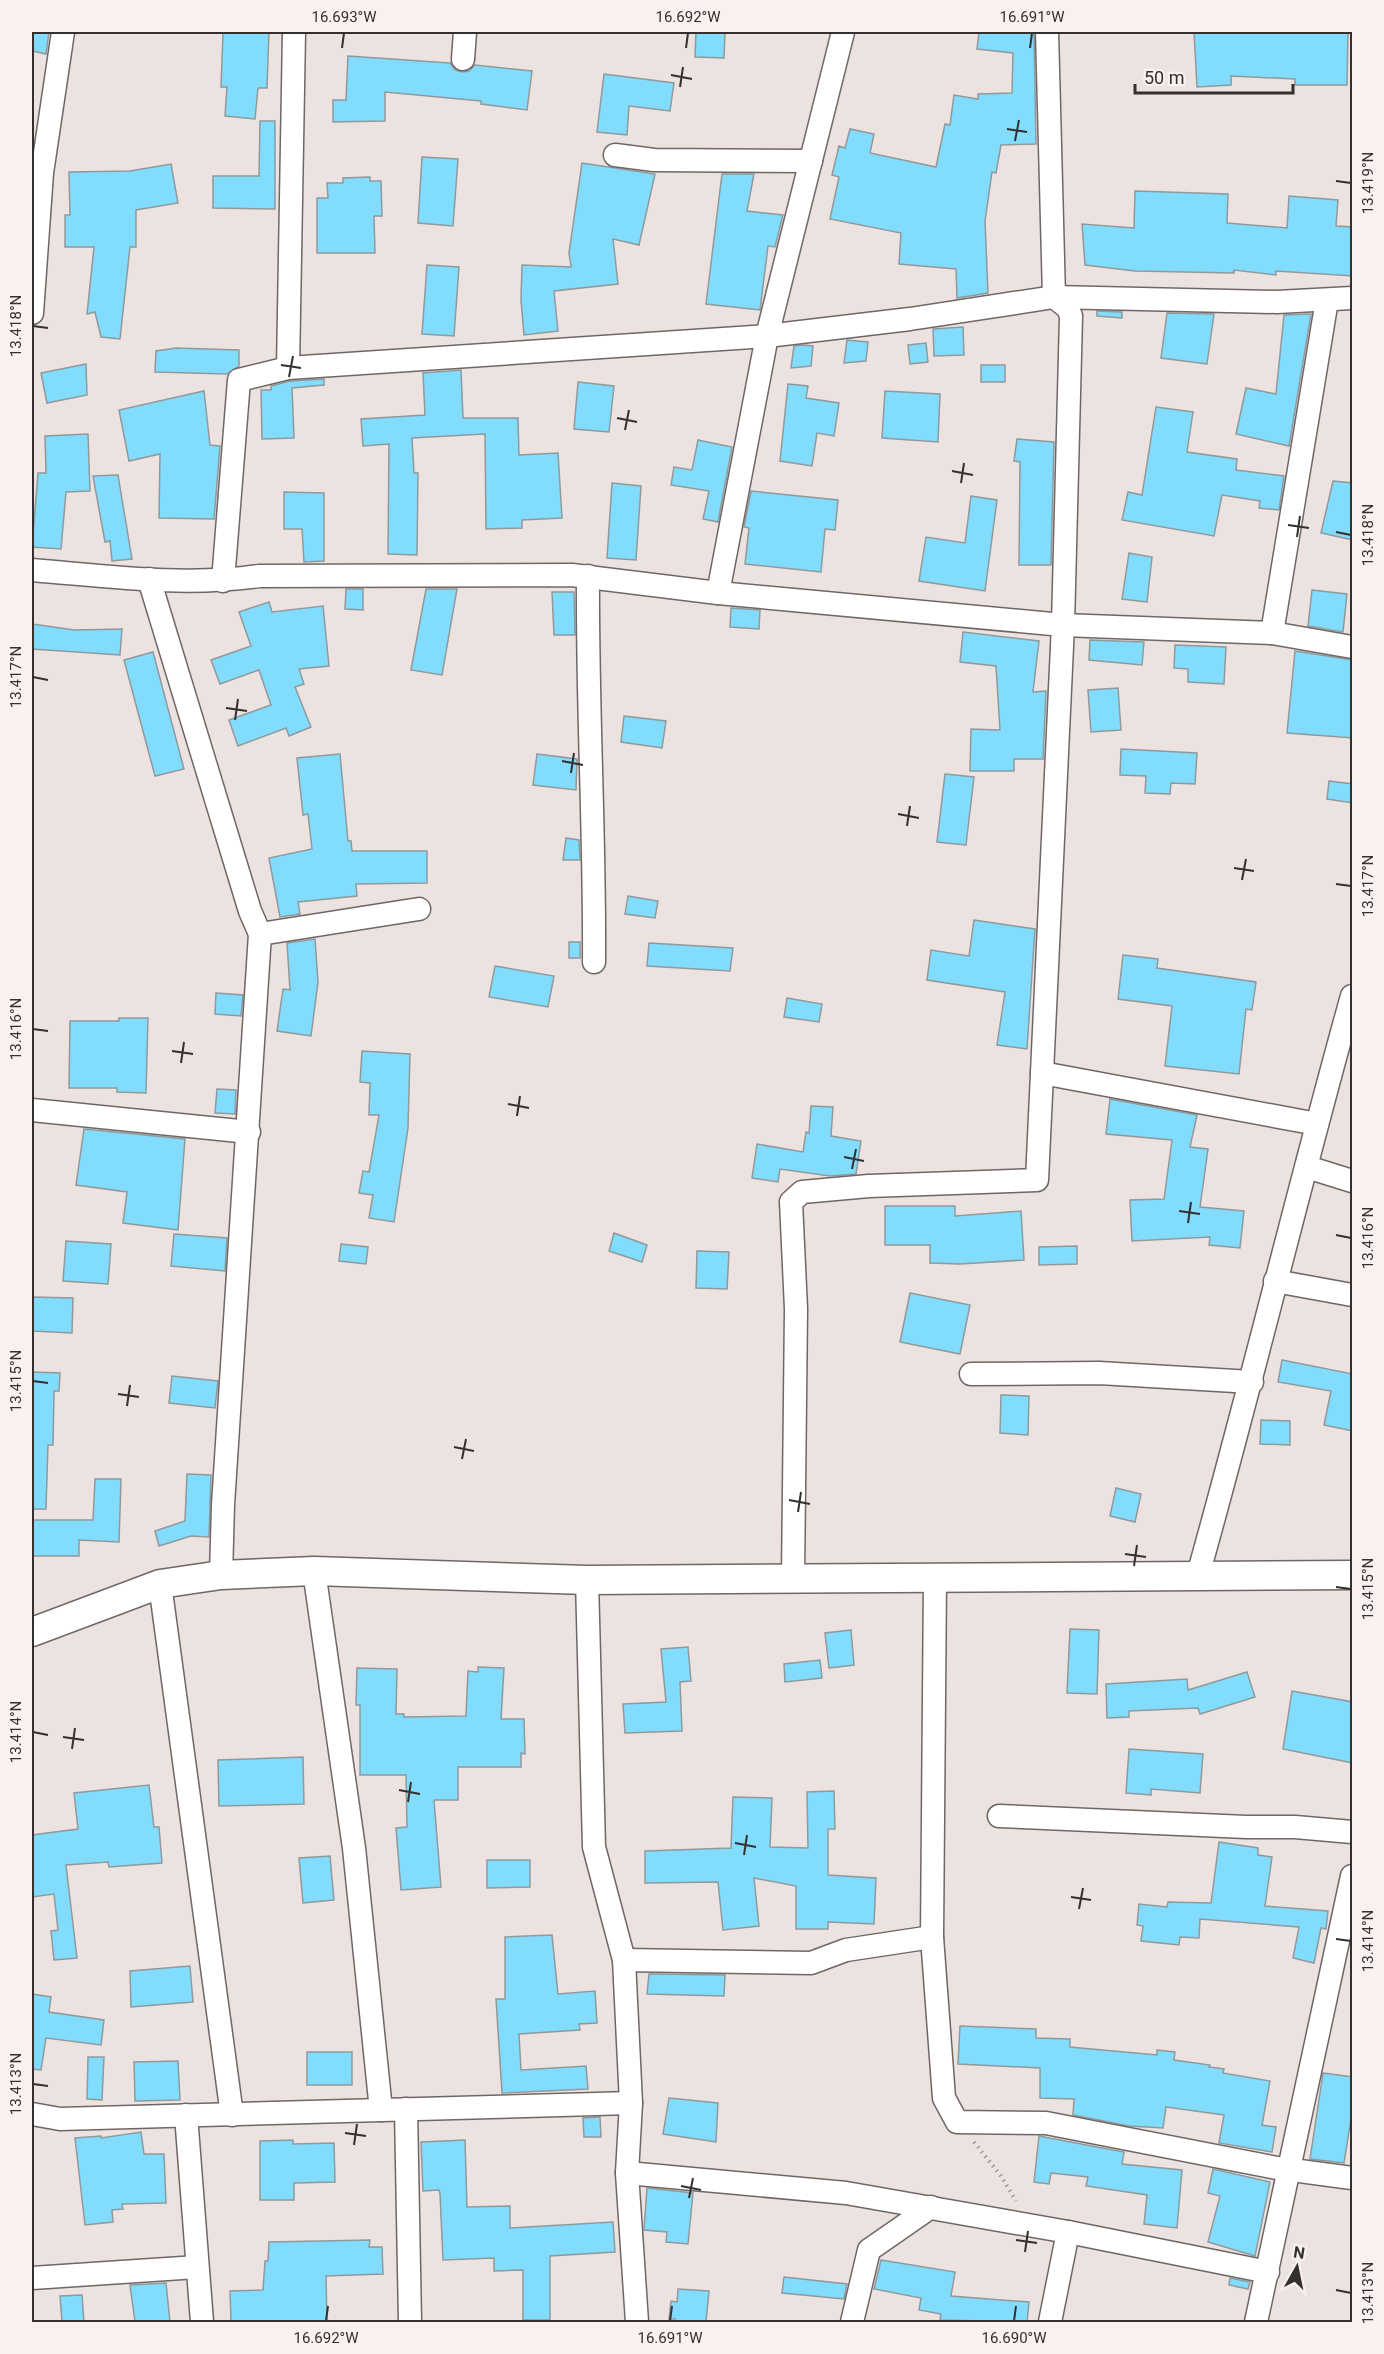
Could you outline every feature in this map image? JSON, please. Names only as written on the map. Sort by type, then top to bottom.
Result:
[{"type":"street","points":[[32,313],[37,172],[63,32]]},
{"type":"street","points":[[288,368],[294,32]]},
{"type":"street","points":[[463,59],[465,32]]},
{"type":"street","points":[[718,593],[767,336],[843,32]]},
{"type":"street","points":[[1047,32],[1054,297]]},
{"type":"street","points":[[615,155],[654,160],[811,161]]},
{"type":"street","points":[[223,581],[239,380],[288,368],[767,336],[910,319],[1054,297],[1277,302],[1353,298]]},
{"type":"street","points":[[793,1579],[796,1309],[791,1202],[802,1192],[813,1191],[1037,1180],[1062,625],[1071,316],[1068,308],[1054,297]]},
{"type":"street","points":[[1272,633],[1327,300]]},
{"type":"street","points":[[32,570],[149,579],[223,581],[259,576],[588,576],[718,593],[1062,625],[1272,633],[1353,647]]},
{"type":"street","points":[[588,576],[587,693],[595,878],[594,962]]},
{"type":"street","points":[[149,579],[250,911],[260,933],[249,1132],[223,1505],[221,1575]]},
{"type":"street","points":[[260,933],[419,909]]},
{"type":"street","points":[[1198,1575],[1252,1382],[1275,1281],[1353,996]]},
{"type":"street","points":[[1042,1073],[1317,1124]]},
{"type":"street","points":[[32,1110],[249,1132]]},
{"type":"street","points":[[1307,1167],[1353,1181]]},
{"type":"street","points":[[1275,1281],[1353,1295]]},
{"type":"street","points":[[971,1374],[1099,1373],[1252,1382]]},
{"type":"street","points":[[314,1571],[354,1848],[381,2110]]},
{"type":"street","points":[[32,1632],[160,1584],[221,1575],[314,1571],[587,1580],[1353,1575]]},
{"type":"street","points":[[935,1578],[932,1937],[944,2098],[957,2122],[1047,2123],[1288,2170],[1353,2178]]},
{"type":"street","points":[[587,1580],[594,1847],[624,1960],[631,2103],[627,2173],[637,2322]]},
{"type":"street","points":[[160,1584],[232,2115]]},
{"type":"street","points":[[999,1816],[1246,1827],[1295,1827],[1353,1832]]},
{"type":"street","points":[[1256,2322],[1353,1876]]},
{"type":"street","points":[[624,1960],[811,1963],[846,1950],[932,1937]]},
{"type":"street","points":[[32,2114],[60,2119],[631,2103]]},
{"type":"street","points":[[406,2109],[410,2322]]},
{"type":"street","points":[[186,2115],[202,2322]]},
{"type":"street","points":[[627,2173],[846,2193],[1031,2225],[1268,2272]]},
{"type":"street","points":[[852,2322],[870,2250],[931,2207]]},
{"type":"street","points":[[1050,2322],[1068,2232]]},
{"type":"street","points":[[32,2278],[197,2267]]},
{"type":"path","points":[[957,2122],[1001,2176],[1031,2225]]},
{"type":"building","points":[[32,32],[49,32],[46,54],[32,51]]},
{"type":"building","points":[[223,32],[269,32],[267,88],[258,88],[255,119],[225,116],[227,87],[221,87]]},
{"type":"building","points":[[696,32],[725,32],[724,58],[695,57]]},
{"type":"building","points":[[979,32],[1034,32],[1036,144],[1001,145],[996,173],[992,172],[985,221],[988,293],[957,298],[956,269],[899,264],[901,233],[830,219],[839,177],[832,175],[839,146],[845,148],[850,129],[874,134],[870,153],[936,167],[945,124],[950,125],[954,95],[978,99],[978,94],[1012,93],[1013,53],[977,49]]},
{"type":"building","points":[[1194,32],[1348,32],[1347,85],[1295,85],[1295,79],[1231,76],[1231,85],[1197,87]]},
{"type":"building","points":[[348,56],[450,63],[455,70],[463,72],[469,71],[475,65],[532,71],[527,110],[481,104],[481,101],[385,92],[385,121],[333,122],[333,100],[346,100]]},
{"type":"building","points":[[604,74],[674,83],[670,111],[629,106],[627,135],[597,132]]},
{"type":"building","points":[[260,121],[275,121],[275,209],[213,208],[213,176],[259,176]]},
{"type":"building","points":[[422,157],[458,159],[453,226],[418,223]]},
{"type":"building","points":[[582,163],[655,174],[639,245],[613,239],[618,284],[554,291],[558,331],[524,335],[521,300],[522,265],[571,267],[569,253]]},
{"type":"building","points":[[171,164],[178,203],[136,210],[136,247],[130,247],[120,339],[101,337],[95,312],[87,314],[94,247],[65,247],[65,215],[70,215],[69,172],[130,171]]},
{"type":"building","points":[[722,174],[754,174],[747,211],[783,215],[775,247],[768,246],[760,310],[706,304]]},
{"type":"building","points":[[370,177],[370,181],[381,181],[382,216],[374,216],[375,253],[317,253],[317,198],[328,198],[327,183],[343,183],[343,178]]},
{"type":"building","points":[[1135,191],[1228,194],[1227,223],[1287,228],[1289,196],[1338,200],[1336,226],[1353,227],[1353,276],[1276,271],[1276,275],[1234,270],[1234,273],[1135,271],[1085,265],[1082,224],[1134,228]]},
{"type":"building","points":[[427,265],[459,267],[454,336],[422,334]]},
{"type":"building","points":[[1097,311],[1122,312],[1122,318],[1097,316]]},
{"type":"building","points":[[1167,313],[1214,314],[1207,364],[1161,358]]},
{"type":"building","points":[[1311,314],[1289,446],[1236,434],[1246,388],[1276,394],[1284,315]]},
{"type":"building","points":[[963,327],[964,355],[934,356],[933,329]]},
{"type":"building","points":[[847,340],[868,342],[866,361],[844,363]]},
{"type":"building","points":[[926,343],[928,362],[910,364],[908,345]]},
{"type":"building","points":[[794,346],[813,346],[811,366],[791,368]]},
{"type":"building","points":[[176,348],[239,350],[239,366],[227,374],[155,372],[156,351]]},
{"type":"building","points":[[86,364],[87,395],[47,403],[41,373]]},
{"type":"building","points":[[981,365],[1005,365],[1005,382],[981,382]]},
{"type":"building","points":[[461,370],[463,418],[518,418],[519,455],[558,453],[562,518],[522,520],[522,528],[486,529],[485,434],[412,438],[414,473],[418,473],[417,555],[388,554],[389,444],[363,446],[361,419],[425,415],[423,373]]},
{"type":"building","points":[[324,379],[324,385],[292,388],[294,438],[262,439],[261,390],[271,390],[271,386],[290,381]]},
{"type":"building","points":[[578,382],[614,386],[609,432],[574,429]]},
{"type":"building","points":[[788,384],[808,386],[806,398],[839,403],[834,436],[817,433],[812,466],[780,461]]},
{"type":"building","points":[[204,391],[210,445],[220,446],[214,519],[159,518],[160,454],[129,461],[119,410]]},
{"type":"building","points":[[885,391],[940,394],[938,442],[882,438]]},
{"type":"building","points":[[1156,407],[1193,412],[1187,452],[1237,459],[1236,470],[1284,476],[1279,510],[1259,508],[1260,501],[1222,495],[1214,536],[1122,520],[1128,492],[1142,495]]},
{"type":"building","points":[[88,434],[90,491],[66,492],[61,549],[32,547],[38,473],[46,473],[45,436]]},
{"type":"building","points":[[1017,439],[1054,442],[1051,565],[1019,565],[1020,462],[1014,461]]},
{"type":"building","points":[[698,440],[732,447],[718,522],[703,519],[709,491],[671,485],[674,467],[692,470]]},
{"type":"building","points":[[118,475],[132,559],[112,561],[110,541],[105,542],[93,476]]},
{"type":"building","points":[[1333,481],[1353,483],[1353,540],[1321,533]]},
{"type":"building","points":[[612,483],[641,486],[636,560],[607,558]]},
{"type":"building","points":[[751,491],[838,500],[835,530],[825,529],[821,572],[745,564],[749,528],[744,527]]},
{"type":"building","points":[[284,492],[324,493],[324,561],[304,562],[302,529],[284,529]]},
{"type":"building","points":[[971,496],[997,500],[985,591],[919,581],[926,537],[965,543]]},
{"type":"building","points":[[1129,553],[1152,557],[1147,602],[1122,599]]},
{"type":"building","points":[[346,589],[363,589],[363,610],[345,609]]},
{"type":"building","points":[[426,589],[457,589],[442,675],[411,670]]},
{"type":"building","points":[[1312,590],[1347,594],[1343,632],[1308,626]]},
{"type":"building","points":[[552,592],[574,592],[575,635],[554,635]]},
{"type":"building","points":[[269,602],[272,612],[323,606],[329,666],[299,669],[304,684],[295,687],[311,727],[289,736],[286,728],[238,746],[229,720],[271,705],[259,670],[220,684],[211,660],[251,646],[239,612]]},
{"type":"building","points":[[731,608],[760,610],[759,629],[730,627]]},
{"type":"building","points":[[32,624],[75,630],[122,629],[120,655],[32,649]]},
{"type":"building","points":[[963,632],[1039,641],[1033,692],[1046,691],[1043,759],[1014,759],[1014,771],[970,771],[971,729],[1000,730],[996,666],[960,662]]},
{"type":"building","points":[[1090,640],[1144,642],[1142,665],[1089,660]]},
{"type":"building","points":[[1175,645],[1226,647],[1224,684],[1188,682],[1188,669],[1174,668]]},
{"type":"building","points":[[1295,651],[1353,660],[1353,738],[1287,733]]},
{"type":"building","points":[[153,652],[184,769],[155,776],[124,660]]},
{"type":"building","points":[[1118,688],[1121,730],[1091,732],[1088,690]]},
{"type":"building","points":[[624,716],[666,721],[662,748],[621,742]]},
{"type":"building","points":[[1121,749],[1197,753],[1195,784],[1171,783],[1170,794],[1145,793],[1146,776],[1120,775]]},
{"type":"building","points":[[340,754],[348,841],[351,841],[352,851],[427,851],[427,883],[356,884],[357,896],[298,902],[300,914],[280,917],[269,858],[312,849],[308,814],[303,815],[297,758]]},
{"type":"building","points":[[537,754],[577,759],[576,790],[533,785]]},
{"type":"building","points":[[945,774],[974,777],[966,845],[937,842]]},
{"type":"building","points":[[1329,781],[1353,784],[1353,803],[1327,799]]},
{"type":"building","points":[[566,838],[579,840],[580,860],[563,860]]},
{"type":"building","points":[[628,896],[658,901],[655,918],[625,914]]},
{"type":"building","points":[[974,920],[1035,929],[1027,1049],[997,1045],[1005,992],[927,980],[931,950],[969,956]]},
{"type":"building","points":[[315,939],[318,982],[311,1036],[277,1031],[283,989],[290,990],[287,943]]},
{"type":"building","points":[[569,942],[580,942],[580,958],[569,958]]},
{"type":"building","points":[[649,943],[733,948],[730,971],[647,966]]},
{"type":"building","points":[[1123,955],[1158,959],[1157,968],[1256,982],[1252,1010],[1246,1009],[1239,1074],[1165,1066],[1172,1006],[1118,999]]},
{"type":"building","points":[[495,966],[554,976],[548,1007],[489,997]]},
{"type":"building","points":[[216,993],[243,995],[241,1016],[215,1014]]},
{"type":"building","points":[[787,998],[822,1004],[819,1022],[784,1017]]},
{"type":"building","points":[[119,1018],[148,1018],[146,1093],[117,1092],[117,1088],[69,1088],[70,1021],[119,1021]]},
{"type":"building","points":[[362,1051],[410,1054],[408,1128],[394,1222],[369,1218],[373,1195],[359,1193],[363,1171],[369,1172],[379,1115],[369,1115],[370,1083],[360,1082]]},
{"type":"building","points":[[217,1089],[236,1090],[235,1114],[215,1113]]},
{"type":"building","points":[[1110,1099],[1197,1115],[1190,1147],[1208,1149],[1200,1207],[1244,1211],[1240,1248],[1209,1245],[1210,1237],[1132,1241],[1130,1200],[1164,1199],[1172,1140],[1106,1134]]},
{"type":"building","points":[[811,1106],[833,1107],[831,1136],[861,1141],[856,1174],[830,1176],[780,1169],[778,1182],[752,1178],[757,1144],[803,1152],[806,1132],[809,1133]]},
{"type":"building","points":[[84,1129],[185,1139],[178,1230],[123,1223],[127,1192],[76,1185]]},
{"type":"building","points":[[885,1206],[955,1206],[955,1216],[1021,1211],[1024,1260],[960,1264],[930,1263],[930,1245],[885,1245]]},
{"type":"building","points":[[614,1233],[647,1245],[642,1262],[609,1251]]},
{"type":"building","points":[[174,1234],[227,1238],[225,1271],[171,1266]]},
{"type":"building","points":[[66,1241],[111,1244],[108,1284],[63,1281]]},
{"type":"building","points":[[341,1244],[368,1247],[366,1264],[339,1261]]},
{"type":"building","points":[[1077,1246],[1077,1264],[1039,1265],[1039,1247]]},
{"type":"building","points":[[697,1251],[729,1252],[727,1289],[696,1288]]},
{"type":"building","points":[[910,1293],[970,1305],[960,1354],[900,1342]]},
{"type":"building","points":[[32,1297],[73,1298],[72,1333],[32,1331]]},
{"type":"building","points":[[1282,1360],[1353,1374],[1353,1431],[1324,1425],[1331,1391],[1278,1382]]},
{"type":"building","points":[[32,1372],[60,1373],[59,1391],[54,1391],[53,1445],[48,1445],[46,1509],[32,1509]]},
{"type":"building","points":[[172,1376],[218,1381],[215,1408],[169,1403]]},
{"type":"building","points":[[1001,1395],[1029,1396],[1028,1435],[1000,1433]]},
{"type":"building","points":[[1261,1420],[1290,1421],[1290,1445],[1260,1444]]},
{"type":"building","points":[[187,1474],[211,1475],[209,1537],[191,1536],[159,1546],[155,1531],[185,1521]]},
{"type":"building","points":[[95,1479],[121,1479],[119,1542],[79,1540],[79,1556],[32,1556],[32,1520],[93,1520]]},
{"type":"building","points":[[1116,1488],[1141,1494],[1135,1522],[1110,1516]]},
{"type":"building","points":[[1070,1629],[1099,1630],[1097,1694],[1067,1693]]},
{"type":"building","points":[[851,1630],[854,1665],[829,1668],[825,1633]]},
{"type":"building","points":[[688,1647],[691,1681],[680,1682],[682,1731],[625,1733],[623,1704],[666,1702],[661,1649]]},
{"type":"building","points":[[820,1660],[822,1678],[785,1682],[784,1664]]},
{"type":"building","points":[[478,1667],[504,1668],[501,1719],[524,1719],[525,1754],[521,1753],[521,1767],[458,1767],[458,1800],[434,1800],[441,1887],[401,1890],[396,1828],[407,1827],[406,1775],[360,1775],[360,1705],[356,1705],[357,1668],[397,1669],[396,1714],[404,1714],[404,1717],[466,1716],[468,1671],[478,1672]]},
{"type":"building","points":[[1247,1672],[1255,1697],[1200,1714],[1198,1708],[1129,1711],[1129,1717],[1107,1718],[1106,1684],[1187,1679],[1188,1690]]},
{"type":"building","points":[[1292,1691],[1353,1702],[1353,1763],[1283,1749]]},
{"type":"building","points":[[1129,1749],[1203,1754],[1200,1793],[1151,1789],[1151,1795],[1126,1793]]},
{"type":"building","points":[[303,1757],[304,1804],[219,1806],[218,1760]]},
{"type":"building","points":[[149,1785],[154,1827],[159,1827],[162,1863],[109,1867],[108,1862],[66,1865],[77,1958],[54,1960],[51,1931],[58,1930],[54,1894],[32,1897],[32,1835],[78,1829],[74,1793]]},
{"type":"building","points":[[834,1791],[835,1829],[828,1829],[828,1875],[876,1878],[874,1924],[828,1922],[828,1929],[796,1929],[796,1886],[754,1878],[759,1926],[723,1930],[718,1882],[645,1883],[645,1851],[731,1848],[733,1797],[772,1798],[770,1847],[808,1848],[807,1792]]},
{"type":"building","points":[[1219,1842],[1258,1848],[1258,1855],[1272,1857],[1265,1906],[1328,1911],[1326,1929],[1321,1928],[1314,1963],[1293,1958],[1299,1927],[1200,1919],[1199,1938],[1180,1937],[1179,1945],[1141,1941],[1143,1926],[1137,1925],[1139,1904],[1167,1907],[1168,1902],[1211,1903]]},
{"type":"building","points":[[330,1856],[334,1900],[303,1903],[299,1858]]},
{"type":"building","points":[[487,1860],[530,1860],[530,1887],[487,1888]]},
{"type":"building","points":[[552,1935],[558,1994],[595,1991],[597,2023],[579,2024],[580,2030],[519,2034],[521,2070],[586,2066],[588,2089],[502,2093],[496,1999],[505,1999],[505,1937]]},
{"type":"building","points":[[190,1966],[193,2002],[131,2007],[130,1971]]},
{"type":"building","points":[[649,1974],[725,1975],[724,1996],[647,1994]]},
{"type":"building","points":[[32,1994],[51,1997],[49,2012],[104,2020],[101,2045],[46,2038],[41,2070],[32,2069]]},
{"type":"building","points":[[960,2026],[1036,2029],[1036,2038],[1070,2039],[1070,2047],[1157,2055],[1157,2050],[1175,2052],[1174,2060],[1210,2065],[1209,2067],[1224,2069],[1223,2073],[1270,2081],[1262,2125],[1276,2127],[1272,2152],[1219,2143],[1224,2115],[1166,2107],[1163,2128],[1129,2126],[1073,2115],[1074,2099],[1040,2098],[1040,2068],[958,2064]]},
{"type":"building","points":[[307,2052],[352,2052],[352,2085],[307,2085]]},
{"type":"building","points":[[88,2057],[104,2057],[102,2100],[87,2099]]},
{"type":"building","points":[[178,2061],[180,2100],[135,2101],[134,2062]]},
{"type":"building","points":[[1323,2073],[1353,2077],[1353,2106],[1344,2163],[1310,2159]]},
{"type":"building","points":[[669,2098],[718,2103],[716,2142],[663,2134]]},
{"type":"building","points":[[600,2117],[601,2137],[584,2137],[583,2118]]},
{"type":"building","points":[[141,2132],[144,2154],[164,2154],[166,2203],[122,2204],[123,2209],[112,2210],[113,2222],[85,2225],[75,2138],[101,2136],[101,2138]]},
{"type":"building","points":[[1039,2136],[1124,2152],[1122,2164],[1182,2170],[1177,2228],[1144,2224],[1147,2195],[1086,2186],[1088,2177],[1051,2173],[1049,2184],[1034,2182]]},
{"type":"building","points":[[293,2140],[293,2144],[334,2143],[335,2182],[294,2183],[294,2200],[260,2200],[260,2141]]},
{"type":"building","points":[[465,2140],[467,2207],[510,2206],[510,2228],[613,2222],[615,2252],[550,2256],[550,2320],[523,2320],[523,2270],[494,2271],[494,2258],[443,2260],[440,2194],[439,2190],[423,2191],[421,2142]]},
{"type":"building","points":[[1213,2169],[1270,2182],[1255,2256],[1208,2242],[1220,2196],[1208,2193]]},
{"type":"building","points":[[647,2188],[693,2193],[688,2244],[666,2242],[667,2232],[644,2230]]},
{"type":"building","points":[[370,2240],[369,2247],[382,2247],[383,2274],[326,2276],[327,2322],[231,2322],[230,2291],[263,2290],[269,2242]]},
{"type":"building","points":[[881,2260],[955,2272],[951,2296],[1029,2302],[1027,2322],[940,2320],[941,2314],[919,2310],[921,2298],[874,2289]]},
{"type":"building","points":[[784,2277],[847,2284],[844,2299],[782,2293]]},
{"type":"building","points":[[1230,2278],[1250,2282],[1248,2289],[1229,2285]]},
{"type":"building","points":[[166,2283],[170,2322],[135,2322],[130,2285]]},
{"type":"building","points":[[678,2289],[709,2291],[706,2322],[675,2322],[675,2319],[669,2319],[671,2301],[677,2302]]},
{"type":"building","points":[[82,2295],[84,2322],[62,2322],[60,2296]]}]
